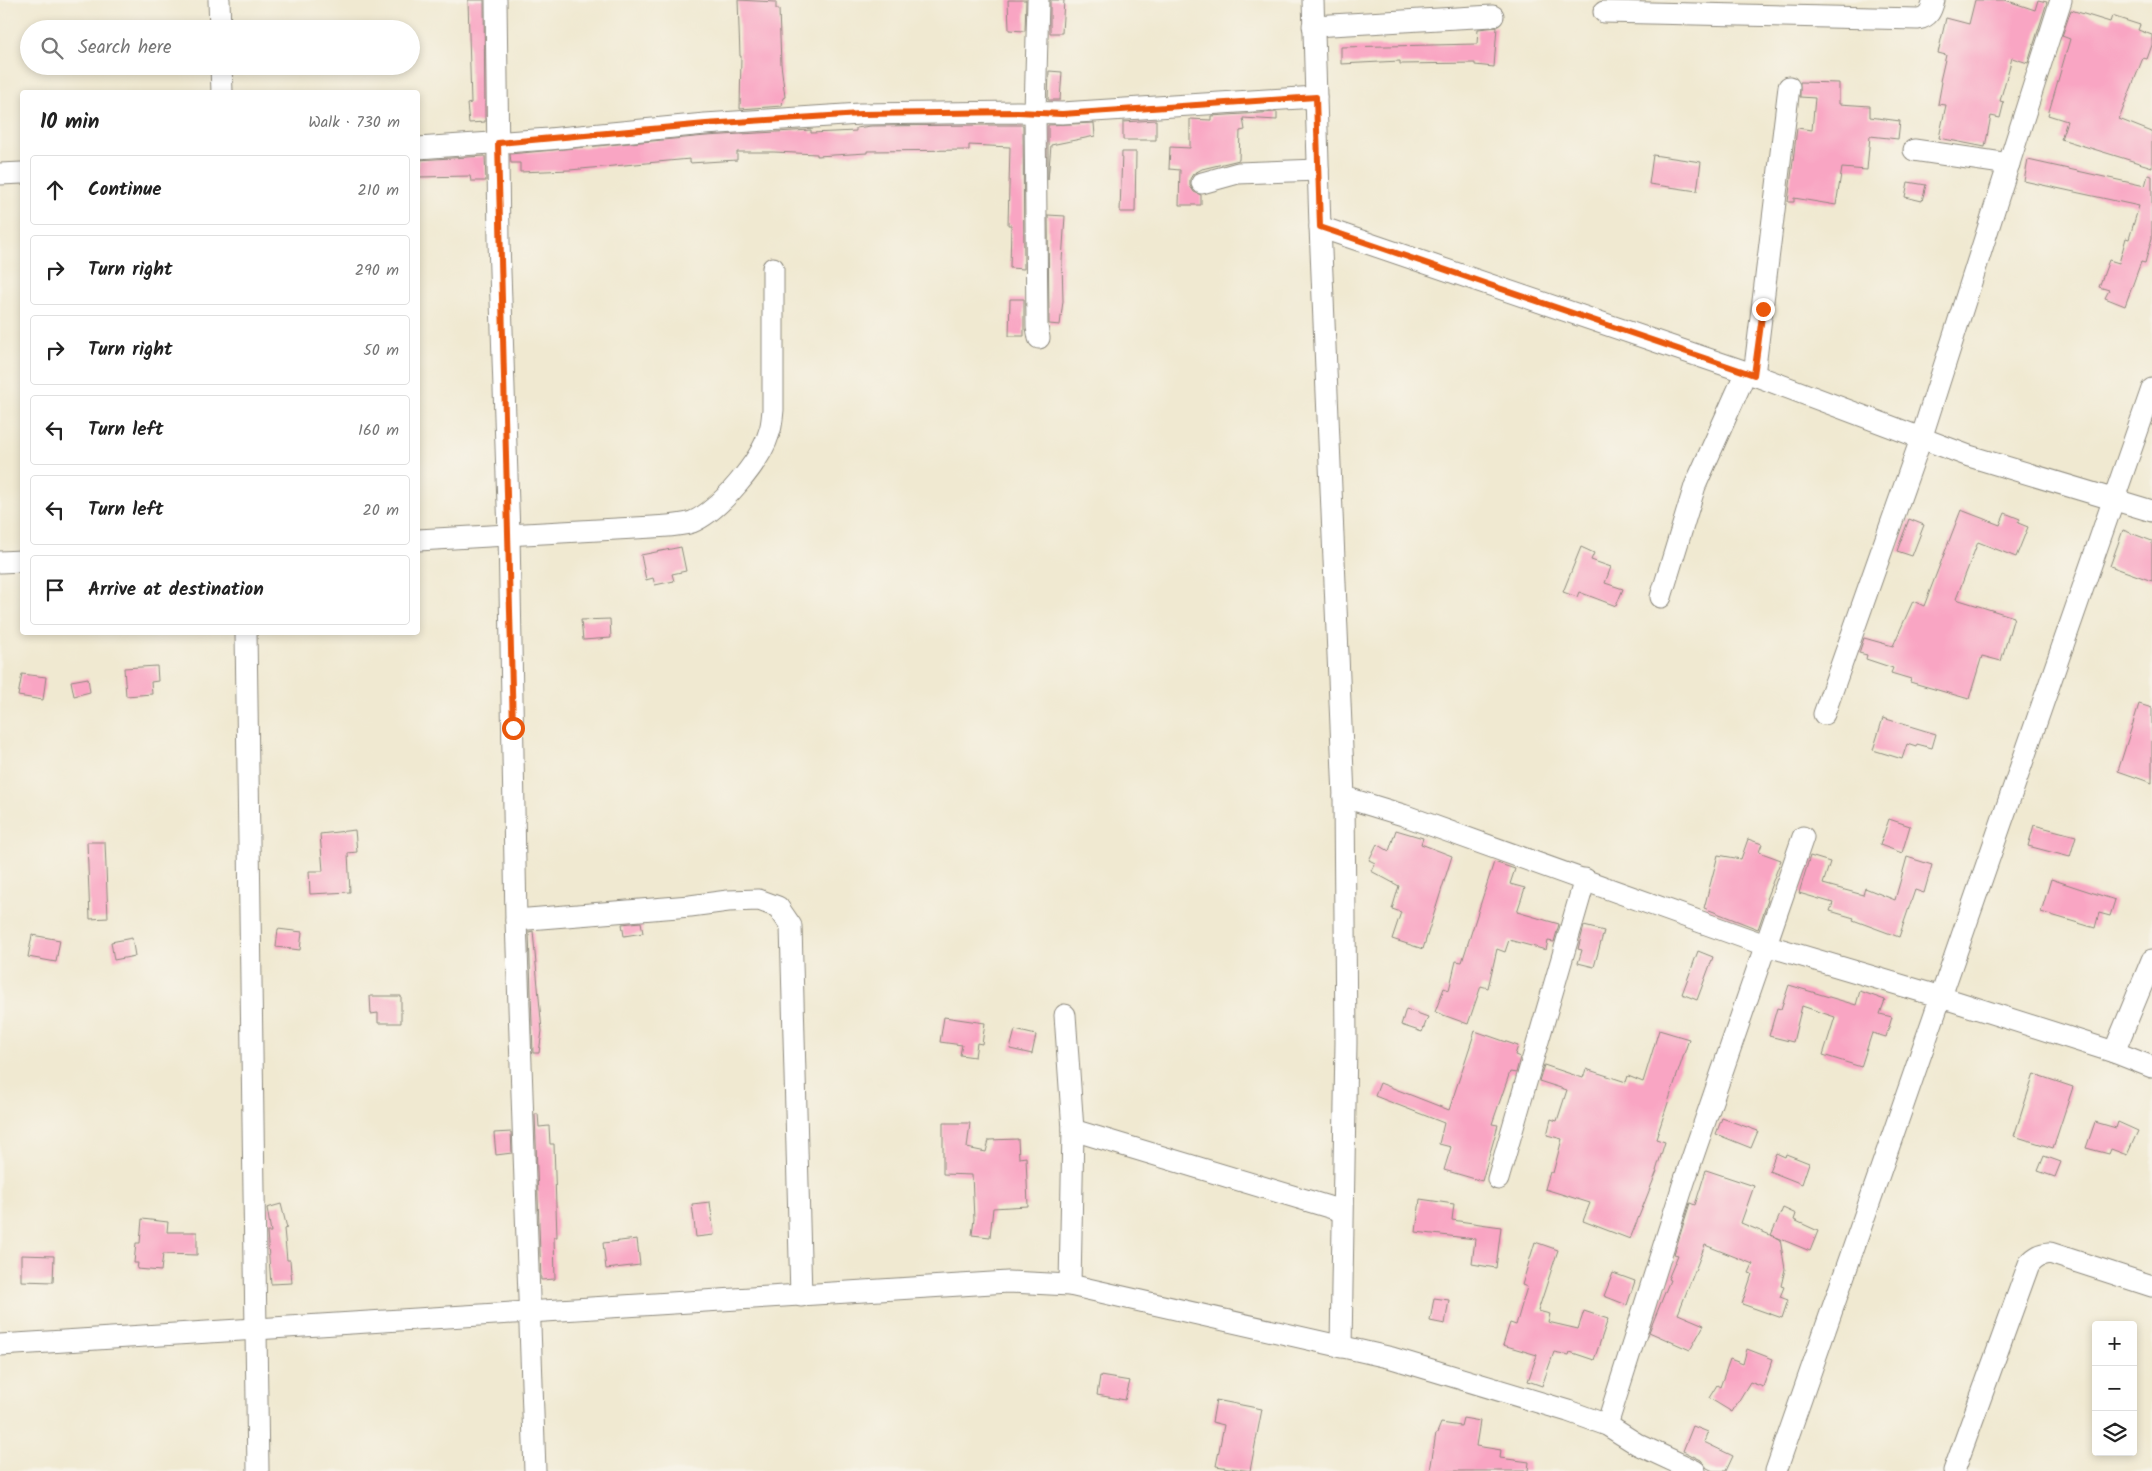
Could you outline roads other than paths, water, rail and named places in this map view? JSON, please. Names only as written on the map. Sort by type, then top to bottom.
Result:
[{"type":"street","points":[[219,0],[220,20]]},
{"type":"street","points":[[496,0],[516,920],[535,1471]]},
{"type":"street","points":[[1038,0],[1035,112],[1037,327],[1039,338]]},
{"type":"street","points":[[1313,0],[1320,227],[1344,797],[1346,1042],[1341,1347]]},
{"type":"street","points":[[1604,12],[1800,8],[1918,19],[1931,12],[1934,0]]},
{"type":"street","points":[[1824,714],[1922,439],[2060,0]]},
{"type":"street","points":[[1314,26],[1493,16]]},
{"type":"street","points":[[222,75],[222,90]]},
{"type":"street","points":[[1661,597],[1695,486],[1750,373],[1789,87]]},
{"type":"street","points":[[420,148],[498,143],[706,124],[860,114],[1035,112],[1062,114],[1316,97]]},
{"type":"street","points":[[1914,150],[2009,164]]},
{"type":"street","points":[[1202,182],[1238,173],[1318,170]]},
{"type":"street","points":[[0,174],[20,173]]},
{"type":"street","points":[[1320,227],[1750,373],[1969,456],[2152,511]]},
{"type":"street","points":[[420,540],[654,527],[690,522],[710,512],[733,490],[759,455],[769,433],[773,410],[773,268]]},
{"type":"street","points":[[1776,1471],[2152,389]]},
{"type":"street","points":[[0,562],[20,561]]},
{"type":"street","points":[[246,635],[258,1471]]},
{"type":"street","points":[[1344,797],[1403,814],[1765,945],[1940,997],[2114,1052],[2152,1067]]},
{"type":"street","points":[[1607,1425],[1684,1182],[1803,836]]},
{"type":"street","points":[[1498,1179],[1585,879]]},
{"type":"street","points":[[516,920],[690,906],[728,901],[759,900],[778,907],[790,926],[801,1296]]},
{"type":"street","points":[[2114,1052],[2152,960]]},
{"type":"street","points":[[1065,1015],[1073,1130],[1070,1284]]},
{"type":"street","points":[[1073,1130],[1342,1211]]},
{"type":"street","points":[[1954,1471],[2029,1264],[2034,1258],[2040,1254],[2050,1254],[2152,1286]]},
{"type":"street","points":[[0,1345],[530,1310],[801,1296],[1008,1282],[1070,1284],[1392,1358],[1568,1411],[1607,1425],[1637,1444],[1695,1471]]}]
